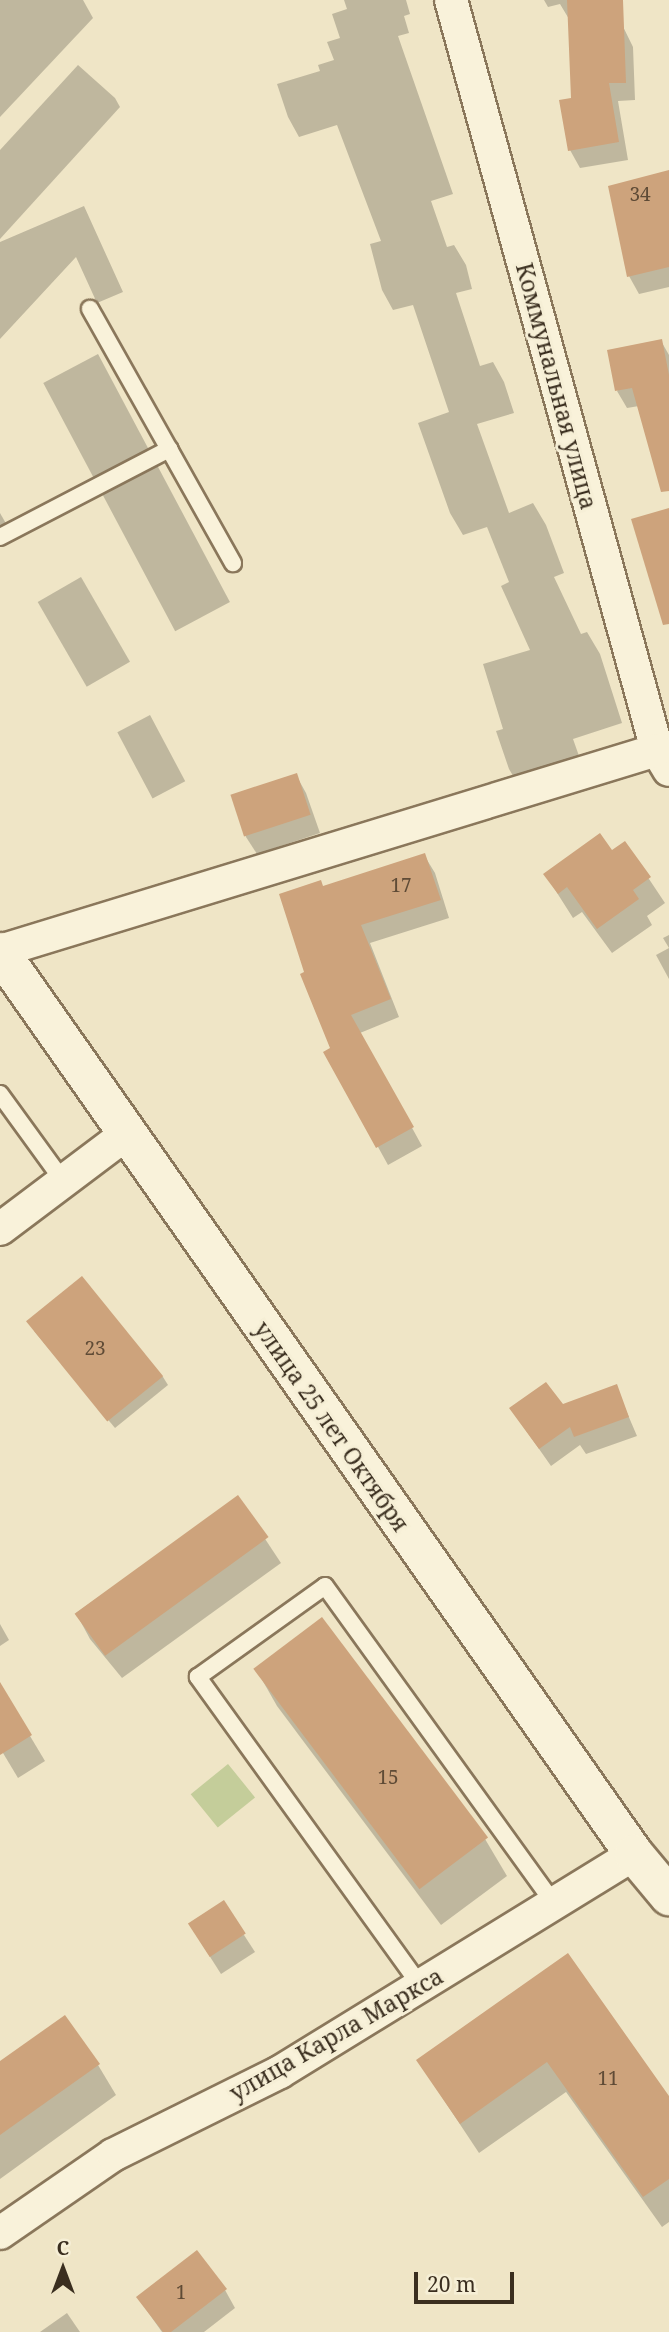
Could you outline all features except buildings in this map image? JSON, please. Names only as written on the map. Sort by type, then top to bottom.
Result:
[{"type":"street","name":"Коммунальная улица","points":[[451,0],[663,760]]},
{"type":"street","points":[[0,951],[663,760]]},
{"type":"street","name":"улица 25 лет Октября","points":[[0,951],[634,1854],[669,1896]]},
{"type":"street","points":[[0,1229],[126,1134]]},
{"type":"street","name":"улица Карла Маркса","points":[[0,2234],[113,2155],[280,2072],[634,1854]]},
{"type":"lane","points":[[90,309],[233,563]]},
{"type":"lane","points":[[0,537],[169,449]]},
{"type":"lane","points":[[0,1094],[64,1182]]},
{"type":"lane","points":[[420,1985],[198,1677],[325,1586],[554,1903]]},
{"type":"green space","points":[[228,1764],[255,1797],[218,1828],[191,1794]]}]
